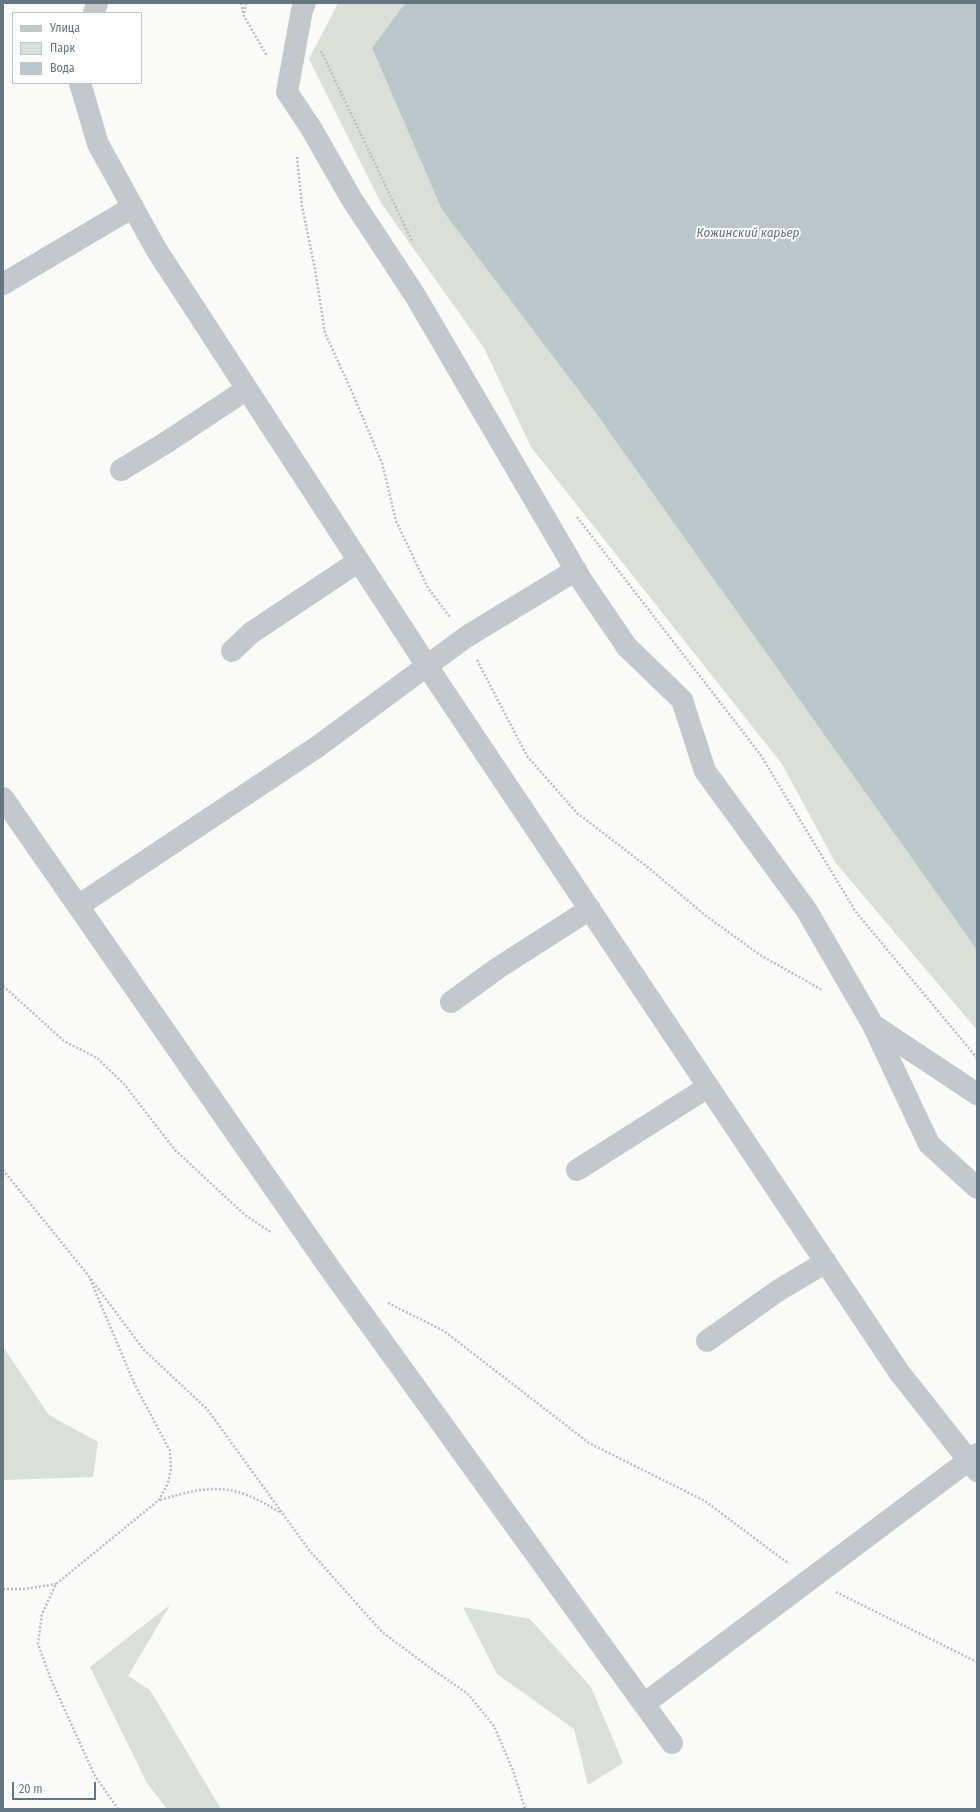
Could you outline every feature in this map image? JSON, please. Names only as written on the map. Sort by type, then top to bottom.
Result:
[{"type":"lane","points":[[305,3],[302,10],[287,92],[311,128],[351,198],[416,297],[576,570],[627,647],[682,700],[705,771],[807,911],[873,1024],[929,1144],[977,1188]]},
{"type":"lane","points":[[80,84],[98,144],[156,248],[247,389],[427,666],[899,1372],[974,1462],[810,1579],[644,1704]]},
{"type":"lane","points":[[3,284],[133,207]]},
{"type":"lane","points":[[121,470],[167,442],[247,389]]},
{"type":"lane","points":[[232,651],[251,633],[359,561]]},
{"type":"lane","points":[[78,906],[317,747],[466,637],[576,570]]},
{"type":"lane","points":[[3,798],[333,1273],[672,1743]]},
{"type":"lane","points":[[451,1002],[498,968],[590,909]]},
{"type":"lane","points":[[873,1024],[977,1094]]},
{"type":"lane","points":[[577,1170],[708,1087]]},
{"type":"lane","points":[[707,1341],[779,1290],[826,1262]]},
{"type":"path","points":[[241,3],[244,16],[267,57]]},
{"type":"path","points":[[244,16],[246,3]]},
{"type":"path","points":[[319,45],[414,246]]},
{"type":"path","points":[[576,516],[760,754],[856,912],[977,1058]]},
{"type":"path","points":[[3,986],[64,1041],[97,1058],[124,1084],[175,1150],[245,1215],[276,1236]]},
{"type":"path","points":[[3,1170],[88,1275],[144,1350],[207,1409],[309,1550],[382,1632],[468,1694],[490,1720],[514,1772],[525,1809]]},
{"type":"path","points":[[88,1275],[135,1385],[170,1451],[171,1469],[168,1483],[159,1500],[56,1584],[42,1614],[38,1644],[52,1682],[95,1776],[118,1809]]},
{"type":"path","points":[[387,1302],[444,1331],[589,1443],[705,1502],[810,1579],[977,1662]]},
{"type":"path","points":[[159,1500],[183,1493],[209,1488],[238,1491],[258,1499],[283,1514]]},
{"type":"path","points":[[3,1589],[24,1589],[56,1584]]},
{"type":"green space","points":[[338,3],[405,3],[372,48],[442,210],[595,412],[977,950],[977,1030],[835,862],[782,764],[531,447],[484,348],[381,203],[309,59]]},
{"type":"green space","points":[[3,1347],[49,1415],[98,1442],[93,1477],[3,1480]]},
{"type":"green space","points":[[170,1605],[128,1676],[150,1690],[221,1809],[167,1809],[147,1783],[90,1667]]},
{"type":"green space","points":[[463,1607],[530,1619],[591,1687],[623,1763],[588,1785],[574,1729],[497,1674]]},
{"type":"water","name":"Кожинский карьер","points":[[405,3],[977,3],[977,950],[595,412],[442,210],[372,48]]}]
